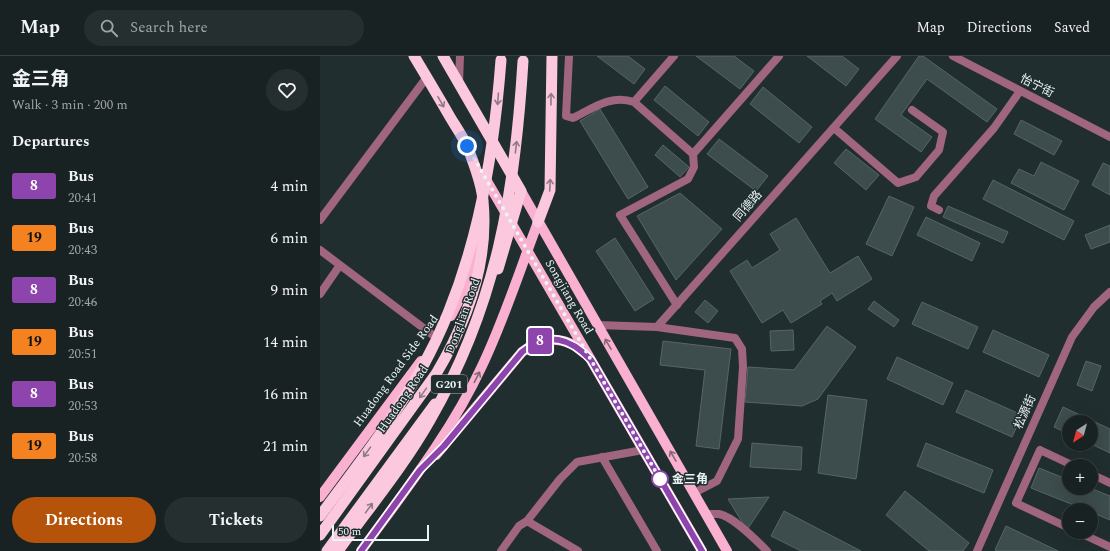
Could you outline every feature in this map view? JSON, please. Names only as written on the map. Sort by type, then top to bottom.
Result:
[{"type":"highway","name":"Songjiang Road","points":[[414,56],[467,146]]},
{"type":"highway","name":"Songjiang Road","points":[[443,56],[521,191]]},
{"type":"highway","name":"Donglian Road","points":[[320,516],[377,438],[419,373],[442,328],[459,286],[474,237],[491,154],[497,109],[501,56]]},
{"type":"highway","name":"Donglian Road","points":[[338,551],[406,459],[430,421],[452,381],[472,334],[495,261],[508,206],[516,151],[523,56]]},
{"type":"highway","points":[[538,222],[550,190],[552,56]]},
{"type":"highway","name":"Huadong Road","points":[[320,535],[418,400],[452,347],[464,319],[474,292],[480,263],[483,228],[483,200],[477,172],[467,146]]},
{"type":"highway","name":"G201","points":[[327,551],[449,384],[465,356],[486,307],[521,191]]},
{"type":"main road","name":"Songjiang Road","points":[[467,146],[702,551]]},
{"type":"main road","name":"Songjiang Road","points":[[521,191],[727,551]]},
{"type":"main road","points":[[361,551],[420,470],[468,395],[483,366],[538,222]]},
{"type":"main road","name":"Huadong Road Side Road","points":[[320,497],[438,339],[466,286],[483,228]]},
{"type":"main road","points":[[420,470],[444,446],[522,352],[531,345],[549,339],[563,341],[576,346],[591,360]]},
{"type":"street","points":[[459,83],[460,56]]},
{"type":"street","points":[[569,56],[566,116],[573,118],[612,100],[623,98],[634,102],[693,154],[694,167],[688,179],[620,215],[677,305]]},
{"type":"street","points":[[634,102],[674,56]]},
{"type":"street","points":[[693,154],[779,56]]},
{"type":"street","name":"同德路","points":[[657,327],[897,56]]},
{"type":"street","name":"怡宁街","points":[[953,56],[1110,137]]},
{"type":"street","points":[[320,220],[427,77]]},
{"type":"street","points":[[939,210],[931,206],[934,196],[994,128],[1020,91]]},
{"type":"street","points":[[834,128],[898,183],[916,177],[939,150],[943,132],[912,110]]},
{"type":"street","points":[[320,250],[438,339]]},
{"type":"street","points":[[320,294],[340,265]]},
{"type":"street","name":"松源街","points":[[977,551],[1072,337],[1094,307],[1110,292]]},
{"type":"street","points":[[597,325],[657,327],[735,338],[742,350],[743,367],[738,439],[717,481],[694,493]]},
{"type":"street","points":[[501,551],[519,526],[527,521],[560,479],[577,462],[643,450]]},
{"type":"street","points":[[1062,460],[1040,450],[1016,503],[1062,525]]},
{"type":"street","points":[[602,457],[657,551]]},
{"type":"street","points":[[1098,477],[1110,483]]},
{"type":"street","points":[[706,514],[720,514],[731,520],[754,537],[767,551]]},
{"type":"street","points":[[527,521],[578,551]]},
{"type":"street","points":[[1093,539],[1110,547]]},
{"type":"building","points":[[597,56],[628,56],[645,69],[634,84]]},
{"type":"building","points":[[696,56],[734,56],[754,71],[740,89]]},
{"type":"building","points":[[807,56],[842,56],[859,69],[846,86]]},
{"type":"building","points":[[919,56],[923,56],[997,109],[987,122],[927,79],[901,115],[932,137],[921,152],[875,119]]},
{"type":"building","points":[[665,86],[709,122],[698,136],[654,100]]},
{"type":"building","points":[[763,87],[812,127],[799,143],[750,104]]},
{"type":"building","points":[[600,109],[648,187],[628,199],[580,121]]},
{"type":"building","points":[[1021,120],[1062,141],[1054,155],[1014,134]]},
{"type":"building","points":[[719,139],[768,176],[756,191],[707,154]]},
{"type":"building","points":[[663,145],[689,167],[680,177],[655,155]]},
{"type":"building","points":[[846,149],[879,175],[866,190],[834,163]]},
{"type":"building","points":[[1041,162],[1079,181],[1064,210],[1011,183],[1019,169],[1034,176]]},
{"type":"building","points":[[1103,163],[1110,166],[1110,195],[1092,185]]},
{"type":"building","points":[[993,180],[1074,221],[1064,240],[983,199]]},
{"type":"building","points":[[680,193],[722,229],[676,280],[637,216]]},
{"type":"building","points":[[889,196],[914,207],[892,256],[866,244]]},
{"type":"building","points":[[948,206],[1008,232],[1003,243],[943,217]]},
{"type":"building","points":[[926,217],[980,243],[972,261],[917,235]]},
{"type":"building","points":[[796,218],[830,273],[858,256],[872,279],[837,301],[832,293],[820,301],[822,304],[791,323],[783,310],[762,323],[730,271],[747,260],[752,268],[780,250],[770,234]]},
{"type":"building","points":[[1110,225],[1110,242],[1091,249],[1085,235]]},
{"type":"building","points":[[615,238],[654,299],[635,311],[596,251]]},
{"type":"building","points":[[705,300],[718,311],[708,323],[695,312]]},
{"type":"building","points":[[874,301],[899,320],[894,327],[868,309]]},
{"type":"building","points":[[922,302],[978,327],[968,349],[912,324]]},
{"type":"building","points":[[827,326],[856,347],[818,399],[802,406],[745,402],[748,367],[794,370]]},
{"type":"building","points":[[793,330],[794,350],[771,351],[770,331]]},
{"type":"building","points":[[993,330],[1049,355],[1039,377],[983,352]]},
{"type":"building","points":[[663,341],[731,349],[719,449],[696,446],[705,370],[660,365]]},
{"type":"building","points":[[897,357],[953,383],[943,405],[887,379]]},
{"type":"building","points":[[1086,361],[1101,366],[1092,391],[1077,385]]},
{"type":"building","points":[[966,390],[1022,415],[1012,437],[956,412]]},
{"type":"building","points":[[828,395],[867,400],[856,479],[818,473]]},
{"type":"building","points":[[1063,407],[1080,415],[1062,415],[1062,431],[1054,427]]},
{"type":"building","points":[[1098,423],[1110,429],[1110,453],[1098,447]]},
{"type":"building","points":[[752,443],[802,447],[801,470],[750,467]]},
{"type":"building","points":[[926,443],[993,470],[984,493],[917,466]]},
{"type":"building","points":[[1039,468],[1062,477],[1062,495],[1098,495],[1098,491],[1110,496],[1110,520],[1098,515],[1098,503],[1068,503],[1031,488]]},
{"type":"building","points":[[905,491],[969,543],[963,551],[929,551],[886,515]]},
{"type":"building","points":[[769,497],[747,530],[728,499]]},
{"type":"building","points":[[784,511],[861,551],[801,551],[771,536]]},
{"type":"building","points":[[1006,526],[1058,551],[995,550]]},
{"type":"bus line","name":"8","points":[[361,551],[420,470],[444,446],[522,352],[531,345],[549,339],[568,342],[576,346],[591,360],[702,551]]},
{"type":"place","name":"金三角","points":[[660,479]]},
{"type":"route","points":[[467,146],[660,479]]}]
